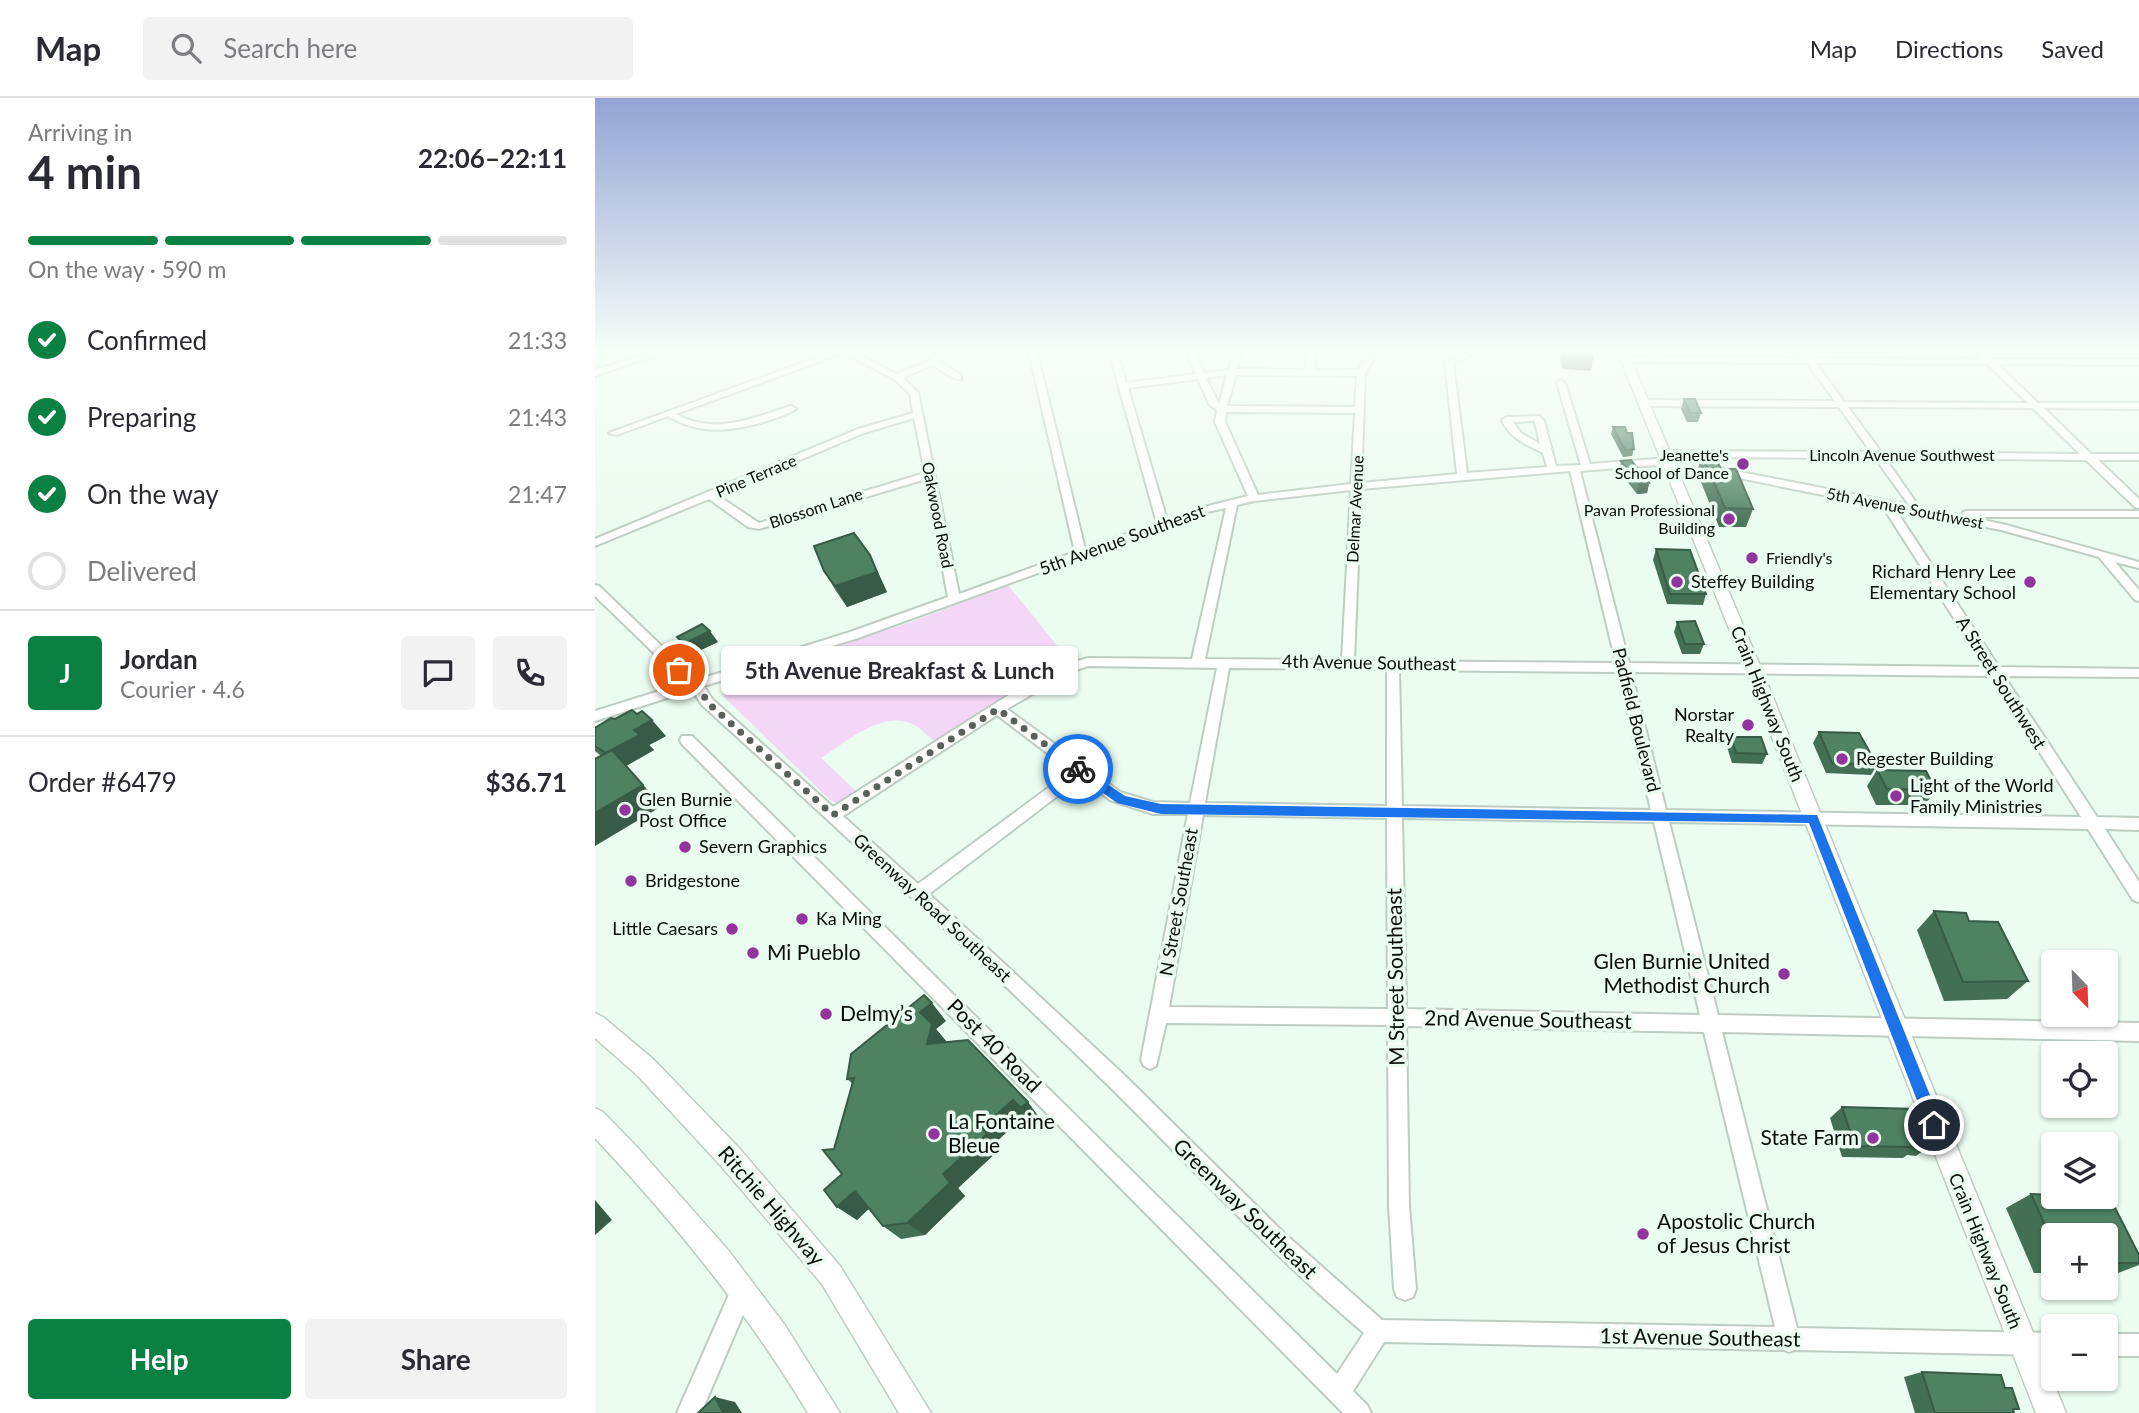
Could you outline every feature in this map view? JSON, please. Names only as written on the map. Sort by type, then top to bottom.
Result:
[{"type":"main road","name":"Crain Highway South","points":[[1647,409],[2051,1413]]},
{"type":"main road","name":"Ritchie Highway","points":[[595,1024],[655,1077],[815,1254],[831,1275],[916,1413]]},
{"type":"main road","points":[[595,1120],[663,1191],[743,1288],[825,1413]]},
{"type":"street","points":[[614,433],[679,409]]},
{"type":"street","points":[[669,413],[684,425],[719,429],[756,422],[790,409]]},
{"type":"street","name":"Oakwood Road","points":[[918,409],[954,600]]},
{"type":"street","points":[[1047,409],[1081,555]]},
{"type":"street","points":[[1130,409],[1163,524]]},
{"type":"street","points":[[1222,409],[1220,422],[1254,498]]},
{"type":"street","points":[[1273,409],[1360,410]]},
{"type":"street","points":[[1454,409],[1462,476]]},
{"type":"street","name":"Padfield Boulevard","points":[[1567,409],[1622,666],[1789,1341]]},
{"type":"street","points":[[1845,409],[1914,510]]},
{"type":"street","points":[[2041,409],[2139,505]]},
{"type":"street","name":"Delmar Avenue","points":[[1347,663],[1360,410]]},
{"type":"street","name":"Pine Terrace","points":[[595,543],[861,431],[919,414]]},
{"type":"street","points":[[1547,451],[1524,440],[1511,429],[1507,420],[1537,418],[1547,451],[1552,468]]},
{"type":"street","name":"5th Avenue Southeast","points":[[595,716],[838,641],[1163,524],[1232,503],[1254,498],[1356,487],[1667,457]]},
{"type":"street","name":"Lincoln Avenue Southwest","points":[[1667,457],[2139,457]]},
{"type":"street","name":"5th Avenue Southwest","points":[[1667,457],[1888,506],[2019,531],[2139,565]]},
{"type":"street","name":"Blossom Lane","points":[[710,495],[751,525],[759,526],[930,475]]},
{"type":"street","points":[[1198,661],[1232,503]]},
{"type":"street","name":"A Street Southwest","points":[[1888,506],[2139,895]]},
{"type":"street","points":[[1942,515],[2139,514]]},
{"type":"street","points":[[2102,554],[2139,597]]},
{"type":"street","name":"Greenway Road Southeast","points":[[595,589],[694,684],[707,702],[833,815],[1117,1081]]},
{"type":"street","name":"4th Avenue Southeast","points":[[833,815],[1044,680],[1080,664],[1114,660],[2139,673]]},
{"type":"street","name":"N Street Southeast","points":[[1150,1060],[1224,662]]},
{"type":"street","name":"M Street Southeast","points":[[1393,663],[1399,1206],[1405,1289]]},
{"type":"street","points":[[998,709],[1081,771],[1128,802],[1153,808],[2139,824]]},
{"type":"street","name":"Post 40 Road","points":[[687,740],[1359,1413]]},
{"type":"street","points":[[917,894],[1081,771]]},
{"type":"street","name":"2nd Avenue Southeast","points":[[1159,1015],[1397,1017],[2139,1032]]},
{"type":"street","name":"Greenway Southeast","points":[[1117,1081],[1203,1169],[1347,1307],[1378,1331]]},
{"type":"street","points":[[689,1413],[743,1288]]},
{"type":"street","points":[[1338,1393],[1378,1331]]},
{"type":"street","name":"1st Avenue Southeast","points":[[1378,1331],[1789,1341],[2041,1343]]},
{"type":"street","points":[[2118,1345],[2139,1345]]},
{"type":"shaded area","points":[[1008,585],[1068,659],[934,741],[914,725],[896,720],[861,731],[821,758],[857,792],[837,803],[831,801],[723,696],[729,685],[739,679],[914,621]]},
{"type":"building","points":[[1688,409],[1699,409],[1701,413],[1690,413]]},
{"type":"building","points":[[1613,427],[1625,427],[1627,433],[1632,433],[1634,449],[1625,450]]},
{"type":"building","points":[[1702,455],[1715,457],[1721,469],[1736,469],[1753,509],[1725,508]]},
{"type":"building","points":[[1631,460],[1649,483],[1639,484],[1621,461]]},
{"type":"building","points":[[854,533],[870,555],[877,572],[835,586],[824,571],[814,546]]},
{"type":"building","name":"Steffey Building","points":[[1656,549],[1690,550],[1706,594],[1670,594]]},
{"type":"building","points":[[1695,621],[1704,644],[1685,644],[1677,622]]},
{"type":"building","points":[[702,624],[710,631],[684,644],[677,637]]},
{"type":"building","points":[[632,710],[637,714],[642,711],[652,720],[634,730],[640,735],[606,753],[595,746],[595,728]]},
{"type":"building","points":[[1819,732],[1859,733],[1877,765],[1832,763]]},
{"type":"building","points":[[1731,737],[1761,737],[1767,754],[1736,753]]},
{"type":"building","points":[[612,750],[643,785],[595,813],[595,759]]},
{"type":"building","points":[[1877,770],[1926,771],[1936,790],[1887,789]]},
{"type":"building","points":[[1934,911],[1966,913],[1969,921],[1998,922],[2028,981],[1963,982]]},
{"type":"building","name":"La Fontaine Bleue","points":[[924,995],[932,1003],[920,1012],[932,1024],[927,1044],[968,1040],[1028,1102],[1021,1108],[1013,1100],[982,1128],[987,1134],[943,1174],[950,1183],[907,1223],[883,1226],[855,1191],[837,1207],[824,1190],[842,1174],[823,1150],[834,1149],[854,1078],[847,1079],[851,1054]]},
{"type":"building","points":[[1842,1107],[1917,1109],[1931,1145],[1855,1146]]},
{"type":"building","points":[[2031,1194],[2041,1194],[2041,1209],[2116,1209],[2139,1255],[2139,1263],[2118,1263],[2118,1223],[2044,1223]]},
{"type":"building","points":[[1922,1372],[2001,1375],[2005,1388],[2012,1388],[2019,1409],[2013,1409],[2014,1413],[1935,1413]]},
{"type":"building","points":[[715,1397],[723,1413],[698,1413]]},
{"type":"way so far","points":[[679,670],[702,692],[707,702],[833,815],[998,709],[1078,769]]},
{"type":"place","name":"Jeanette's School of Dance","points":[[1743,464]]},
{"type":"place","name":"Pavan Professional Building","points":[[1729,519]]},
{"type":"place","name":"Friendly's","points":[[1752,558]]},
{"type":"place","name":"Steffey Building","points":[[1677,582]]},
{"type":"place","name":"Richard Henry Lee Elementary School","points":[[2030,582]]},
{"type":"place","name":"5th Avenue Breakfast & Lunch","points":[[679,670]]},
{"type":"place","name":"Norstar Realty","points":[[1748,725]]},
{"type":"place","name":"Regester Building","points":[[1842,759]]},
{"type":"place","name":"Light of the World Family Ministries","points":[[1896,796]]},
{"type":"place","name":"Glen Burnie Post Office","points":[[625,810]]},
{"type":"place","name":"Severn Graphics","points":[[685,847]]},
{"type":"place","name":"Bridgestone","points":[[631,881]]},
{"type":"place","name":"Ka Ming","points":[[802,919]]},
{"type":"place","name":"Little Caesars","points":[[732,929]]},
{"type":"place","name":"Mi Pueblo","points":[[753,953]]},
{"type":"place","name":"Glen Burnie United Methodist Church","points":[[1784,974]]},
{"type":"place","name":"Delmy’s","points":[[826,1014]]},
{"type":"place","name":"La Fontaine Bleue","points":[[934,1134]]},
{"type":"place","name":"State Farm","points":[[1873,1138]]},
{"type":"place","name":"Apostolic Church of Jesus Christ","points":[[1643,1234]]},
{"type":"route","points":[[1078,769],[1115,796],[1146,808],[1813,818],[1934,1125]]}]
